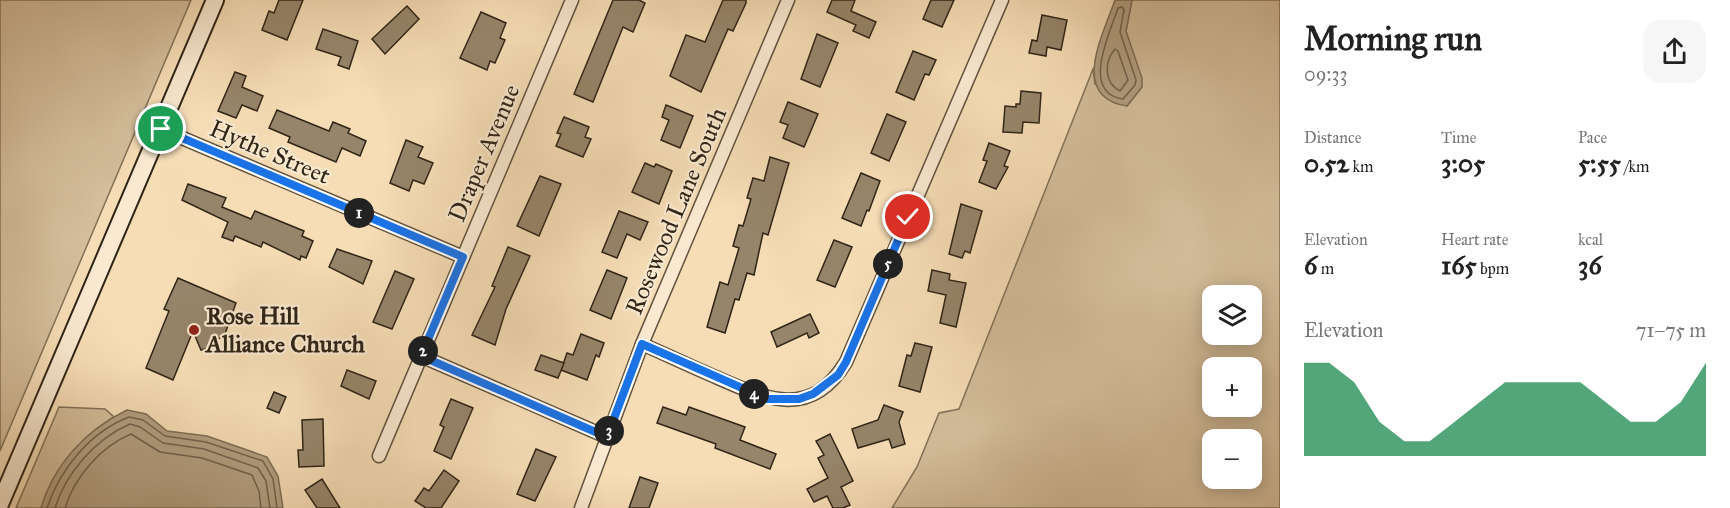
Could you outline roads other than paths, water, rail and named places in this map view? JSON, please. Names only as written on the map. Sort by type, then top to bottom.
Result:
[{"type":"street","points":[[0,504],[215,0]]},
{"type":"street","name":"Draper Avenue","points":[[379,456],[572,0]]},
{"type":"street","name":"Rosewood Lane South","points":[[581,508],[642,344],[788,0]]},
{"type":"street","points":[[642,344],[767,399],[799,399],[827,386],[846,362],[1002,0]]},
{"type":"street","name":"Hythe Street","points":[[161,129],[463,257]]},
{"type":"street","points":[[421,356],[607,437]]},
{"type":"water","points":[[1115,0],[1132,0],[1126,31],[1142,78],[1142,87],[1127,106],[1109,100],[1099,91],[1095,78],[1098,47]]},
{"type":"water","points":[[127,410],[146,414],[167,431],[207,436],[267,457],[278,476],[283,508],[41,508],[55,477],[74,450],[98,427]]},
{"type":"place","name":"Rose Hill Alliance Church","points":[[194,330]]}]
